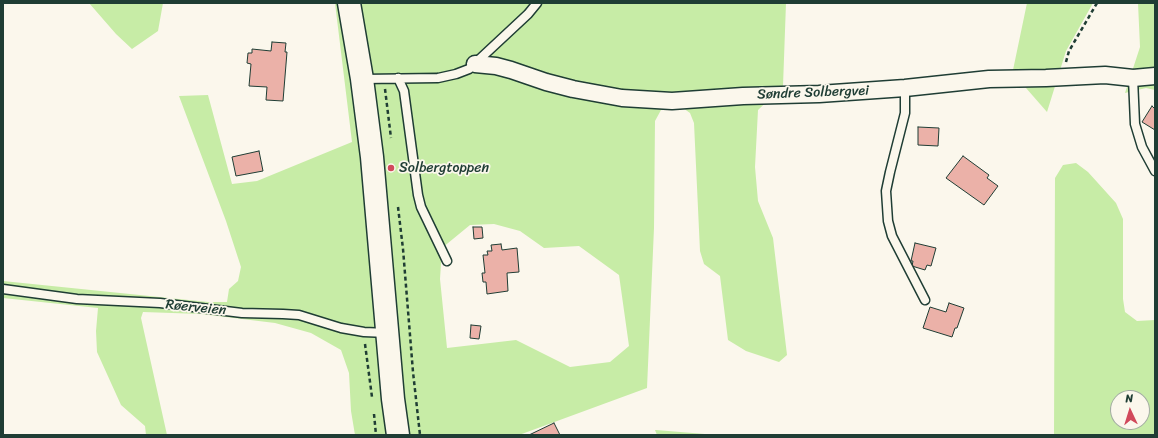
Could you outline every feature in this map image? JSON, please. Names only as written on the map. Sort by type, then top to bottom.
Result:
[{"type":"main road","points":[[349,3],[362,79],[377,212],[393,399],[398,435]]},
{"type":"street","name":"Søndre Solbergvei","points":[[474,64],[496,66],[573,89],[622,98],[672,101],[743,96],[819,94],[905,88],[989,79],[1061,78],[1105,75],[1133,78],[1155,76]]},
{"type":"lane","points":[[362,79],[447,77],[469,69],[528,14],[537,3]]},
{"type":"lane","points":[[398,78],[404,91],[418,195],[421,207],[447,261]]},
{"type":"lane","points":[[1133,78],[1134,114],[1137,129],[1142,147],[1155,171]]},
{"type":"lane","points":[[905,88],[905,113],[886,191],[888,221],[892,236],[925,300]]},
{"type":"lane","name":"Røerveien","points":[[3,289],[77,299],[160,303],[242,313],[283,314],[299,316],[341,328],[364,332],[388,333]]},
{"type":"path","points":[[1061,78],[1069,51],[1097,3]]},
{"type":"path","points":[[364,332],[372,402]]},
{"type":"path","points":[[373,409],[376,435]]},
{"type":"green space","points":[[89,3],[163,3],[158,31],[132,49],[116,34]]},
{"type":"green space","points":[[335,3],[786,3],[783,86],[758,110],[755,167],[758,201],[773,238],[787,355],[779,362],[746,351],[728,340],[720,276],[704,264],[700,251],[694,123],[690,113],[683,108],[661,110],[655,121],[654,228],[647,388],[519,435],[355,435],[351,411],[349,373],[341,350],[311,333],[275,323],[201,314],[143,312],[141,318],[167,435],[146,435],[145,426],[121,405],[97,352],[96,331],[98,308],[3,298],[3,281],[208,302],[227,302],[229,289],[238,281],[241,267],[226,221],[179,96],[208,95],[232,184],[257,181],[352,142]],"holes":[[[494,224],[520,231],[544,248],[579,246],[619,275],[629,346],[610,362],[570,367],[516,340],[447,348],[440,279],[442,248],[470,225]]]},
{"type":"green space","points":[[1027,3],[1093,3],[1066,51],[1047,112],[1026,88],[1013,70]]},
{"type":"green space","points":[[1138,3],[1155,3],[1155,90],[1146,88],[1125,93],[1140,47]]},
{"type":"green space","points":[[1076,163],[1088,172],[1116,203],[1123,219],[1123,299],[1125,312],[1137,321],[1155,320],[1155,435],[1054,435],[1055,178],[1063,165]]},
{"type":"green space","points":[[656,430],[717,435],[657,435]]},
{"type":"building","points":[[272,42],[286,43],[285,52],[287,52],[283,101],[266,100],[267,87],[249,86],[251,64],[247,63],[248,53],[252,53],[252,49],[271,51]]},
{"type":"building","points":[[1152,106],[1155,109],[1155,130],[1142,122]]},
{"type":"building","points":[[918,127],[939,128],[938,146],[918,145]]},
{"type":"building","points":[[259,151],[263,171],[236,176],[232,157]]},
{"type":"building","points":[[963,156],[989,175],[987,178],[998,186],[984,205],[946,178]]},
{"type":"building","points":[[473,227],[482,227],[483,238],[474,239]]},
{"type":"building","points":[[915,243],[936,248],[931,266],[927,265],[925,270],[912,266],[913,261],[911,261]]},
{"type":"building","points":[[501,244],[502,250],[517,248],[519,272],[507,273],[508,291],[487,294],[486,282],[483,282],[482,273],[485,273],[483,255],[488,255],[487,251],[492,251],[491,245]]},
{"type":"building","points":[[949,303],[964,308],[952,337],[923,328],[930,307],[946,312]]},
{"type":"building","points":[[471,325],[481,326],[479,339],[470,338]]},
{"type":"building","points":[[554,423],[560,435],[529,435]]},
{"type":"place","name":"Solbergtoppen","points":[[391,168]]}]
